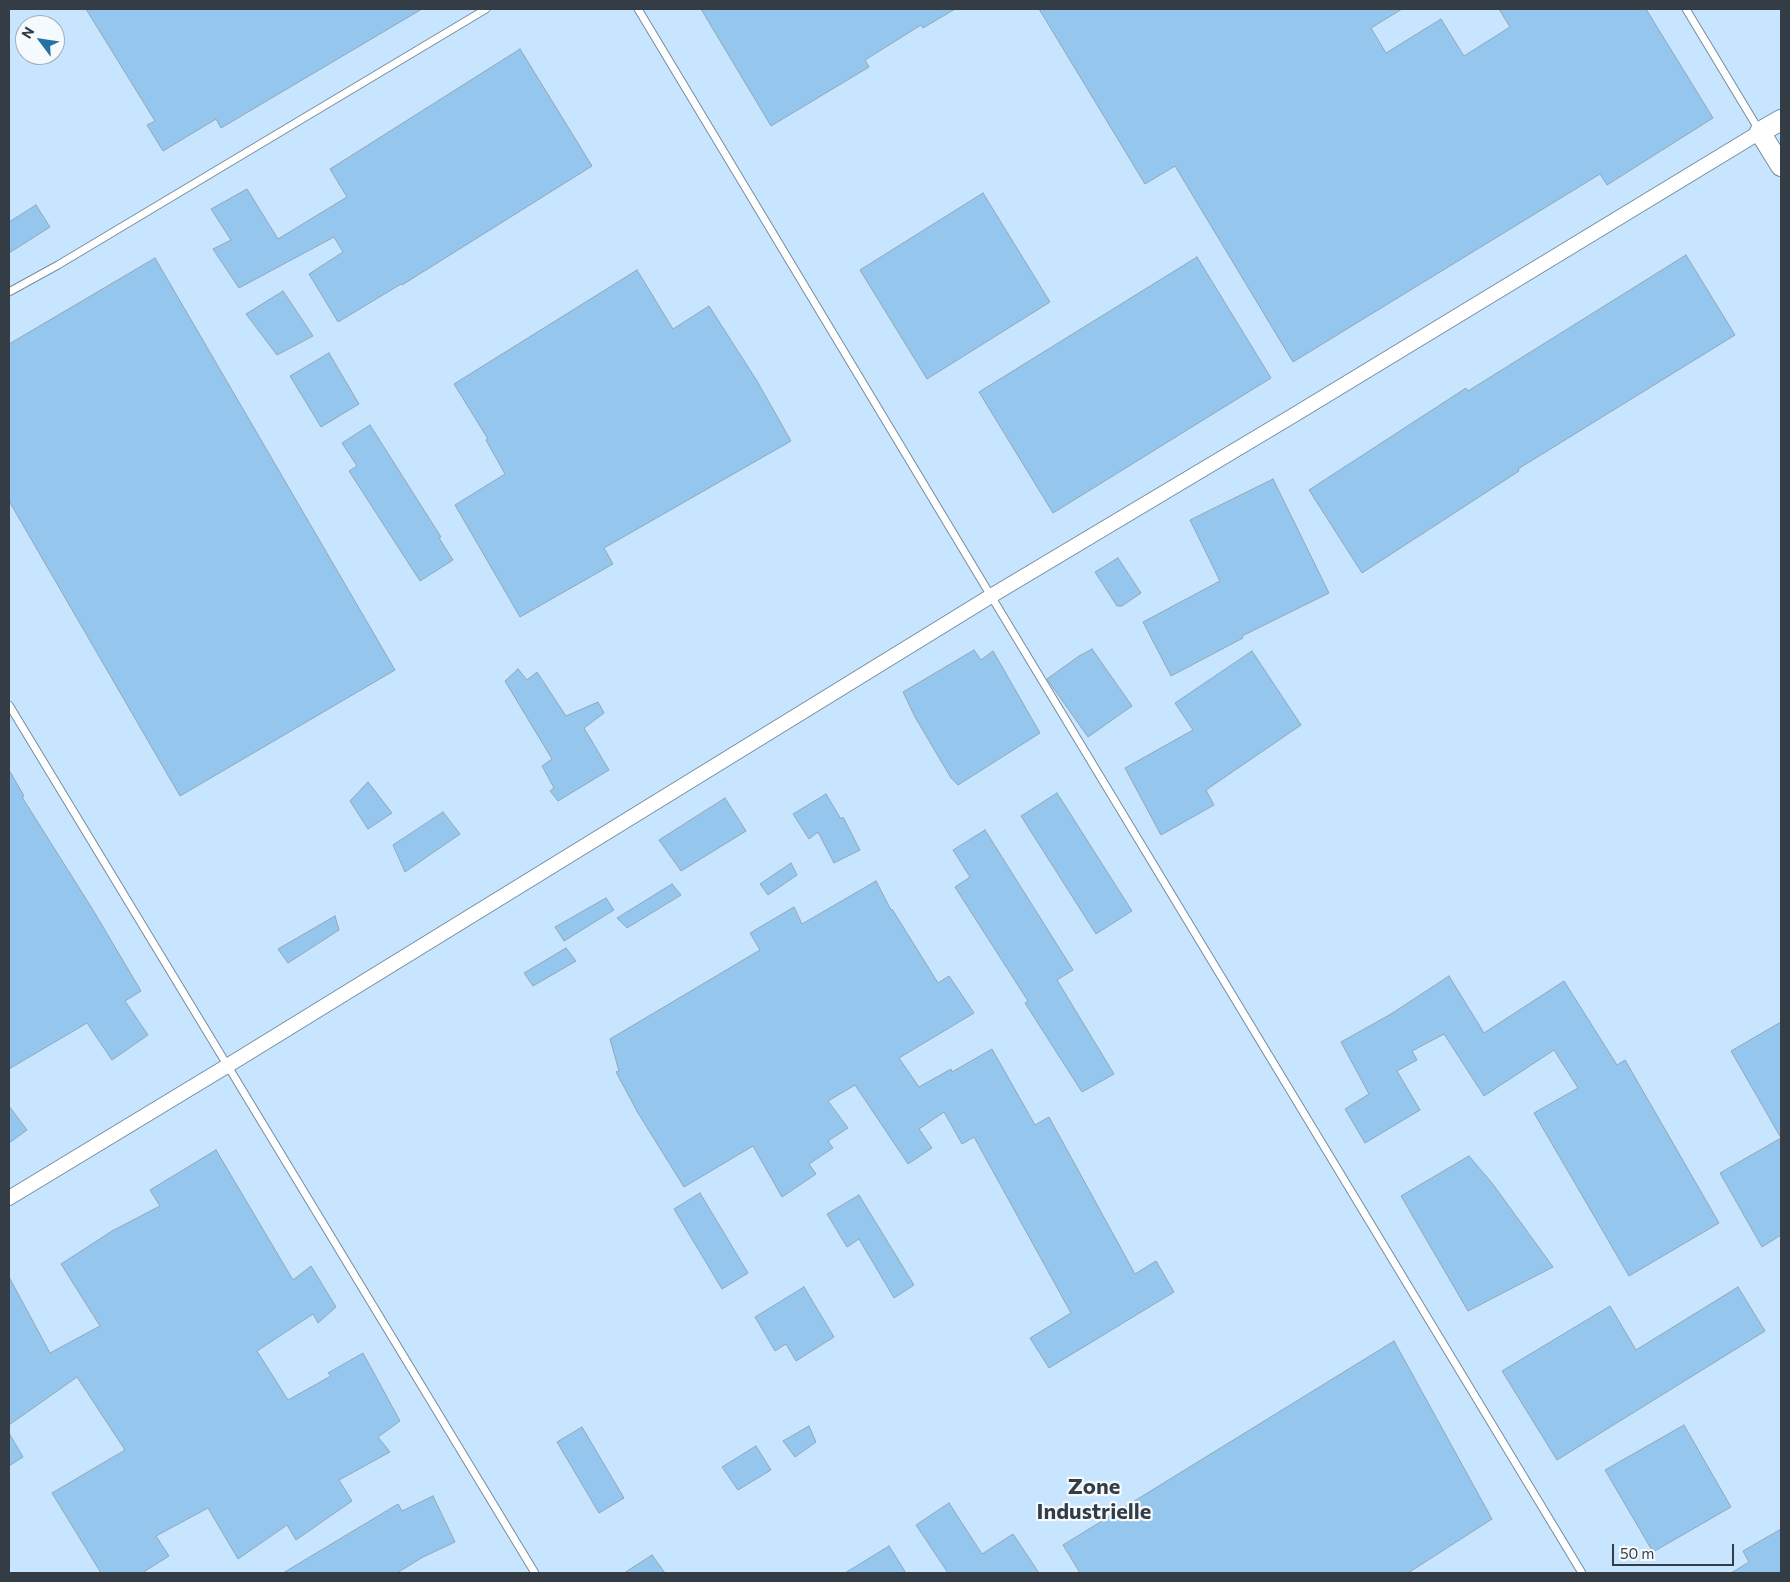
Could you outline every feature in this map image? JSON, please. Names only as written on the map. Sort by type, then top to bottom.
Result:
[{"type":"street","points":[[9,1198],[227,1066],[990,596],[1781,120]]},
{"type":"street","points":[[1760,132],[1781,166]]},
{"type":"lane","points":[[9,292],[75,255],[486,9]]},
{"type":"lane","points":[[638,9],[990,596],[1582,1573]]},
{"type":"lane","points":[[1686,9],[1760,132]]},
{"type":"lane","points":[[9,705],[536,1573]]},
{"type":"shaded area","points":[[9,9],[1781,9],[1781,1573],[9,1573]]},
{"type":"building","points":[[86,9],[422,9],[221,128],[216,119],[163,151],[147,125],[155,121]]},
{"type":"building","points":[[701,9],[955,9],[923,28],[921,25],[865,60],[869,67],[771,126]]},
{"type":"building","points":[[1039,9],[1402,9],[1371,28],[1386,53],[1441,19],[1464,56],[1510,27],[1499,9],[1646,9],[1713,118],[1607,185],[1600,174],[1293,362],[1175,166],[1145,184]]},
{"type":"building","points":[[520,49],[592,166],[402,285],[338,322],[309,274],[343,252],[334,237],[239,288],[213,249],[231,240],[211,209],[247,189],[278,239],[347,197],[330,169]]},
{"type":"building","points":[[983,193],[1050,302],[927,379],[860,270]]},
{"type":"building","points":[[36,205],[50,227],[9,253],[9,222]]},
{"type":"building","points":[[1686,255],[1735,335],[1518,469],[1519,471],[1362,573],[1309,490],[1466,388],[1468,391]]},
{"type":"building","points":[[1197,257],[1271,378],[1053,513],[979,392]]},
{"type":"building","points":[[155,258],[395,670],[180,796],[9,501],[9,344]]},
{"type":"building","points":[[637,270],[673,329],[709,306],[757,381],[791,441],[604,548],[613,564],[520,617],[455,505],[505,474],[486,440],[488,439],[454,384]]},
{"type":"building","points":[[283,291],[313,336],[277,355],[246,314]]},
{"type":"building","points":[[329,353],[359,404],[321,427],[290,376]]},
{"type":"building","points":[[370,425],[441,537],[439,538],[453,560],[420,581],[349,471],[357,466],[342,443]]},
{"type":"building","points":[[1273,479],[1329,593],[1242,636],[1243,638],[1171,676],[1143,622],[1220,581],[1190,520]]},
{"type":"building","points":[[1118,558],[1141,593],[1122,606],[1117,606],[1095,572]]},
{"type":"building","points":[[1092,649],[1132,706],[1088,737],[1047,679]]},
{"type":"building","points":[[974,650],[981,660],[993,651],[1040,733],[958,785],[951,778],[915,717],[903,692]]},
{"type":"building","points":[[1252,651],[1301,725],[1206,790],[1214,805],[1161,835],[1125,768],[1193,730],[1175,703]]},
{"type":"building","points":[[518,669],[527,680],[537,672],[566,716],[598,702],[604,713],[584,728],[609,770],[558,801],[550,791],[554,788],[542,766],[552,759],[505,681]]},
{"type":"building","points":[[9,770],[24,796],[22,797],[141,991],[125,1001],[148,1035],[112,1060],[87,1023],[9,1069]]},
{"type":"building","points":[[368,782],[392,813],[368,829],[350,801]]},
{"type":"building","points":[[1057,793],[1132,911],[1096,934],[1021,816]]},
{"type":"building","points":[[826,794],[841,819],[843,817],[860,850],[834,863],[818,832],[809,839],[793,814]]},
{"type":"building","points":[[725,798],[746,831],[681,871],[659,840]]},
{"type":"building","points":[[443,812],[460,834],[405,872],[393,845]]},
{"type":"building","points":[[985,830],[1073,970],[1057,980],[1114,1074],[1082,1092],[1025,1003],[1028,1001],[955,887],[970,877],[953,850]]},
{"type":"building","points":[[791,863],[797,875],[768,895],[760,884]]},
{"type":"building","points":[[876,881],[891,910],[938,983],[949,976],[974,1013],[899,1058],[919,1087],[951,1069],[952,1072],[992,1049],[1035,1125],[1049,1117],[1135,1274],[1156,1261],[1174,1292],[1049,1368],[1030,1338],[1071,1313],[974,1137],[962,1144],[944,1112],[919,1129],[932,1148],[908,1164],[855,1085],[828,1101],[848,1128],[828,1141],[833,1148],[809,1164],[816,1174],[782,1197],[753,1146],[684,1187],[638,1113],[616,1072],[619,1071],[610,1039],[760,950],[750,933],[794,907],[802,924]]},
{"type":"building","points":[[672,884],[681,895],[627,928],[617,918]]},
{"type":"building","points":[[606,898],[614,910],[564,941],[555,927]]},
{"type":"building","points":[[335,916],[339,930],[288,963],[278,949]]},
{"type":"building","points":[[566,948],[576,961],[533,986],[524,973]]},
{"type":"building","points":[[1449,976],[1484,1033],[1564,981],[1617,1065],[1625,1060],[1719,1223],[1629,1276],[1534,1113],[1578,1088],[1554,1050],[1484,1096],[1444,1034],[1412,1051],[1417,1060],[1397,1071],[1420,1110],[1365,1143],[1345,1109],[1369,1094],[1341,1042],[1391,1014]]},
{"type":"building","points":[[1781,1022],[1781,1138],[1731,1051]]},
{"type":"building","points":[[9,1106],[27,1130],[9,1143]]},
{"type":"building","points":[[1781,1138],[1781,1235],[1762,1247],[1720,1173]]},
{"type":"building","points":[[216,1150],[293,1280],[311,1266],[336,1307],[318,1323],[313,1314],[257,1351],[288,1400],[331,1376],[328,1373],[363,1353],[400,1421],[378,1437],[390,1452],[339,1480],[352,1501],[296,1540],[287,1525],[238,1559],[208,1508],[156,1536],[169,1556],[142,1573],[101,1573],[52,1493],[125,1450],[77,1377],[9,1425],[9,1277],[50,1353],[100,1326],[61,1264],[112,1231],[160,1206],[150,1190]]},
{"type":"building","points":[[1469,1156],[1492,1183],[1553,1267],[1468,1311],[1401,1196]]},
{"type":"building","points":[[700,1193],[748,1273],[722,1289],[674,1209]]},
{"type":"building","points":[[859,1195],[914,1285],[894,1298],[859,1239],[847,1247],[827,1214]]},
{"type":"building","points":[[804,1287],[834,1337],[796,1361],[786,1344],[775,1351],[755,1317]]},
{"type":"building","points":[[1738,1287],[1765,1331],[1557,1460],[1502,1371],[1610,1306],[1636,1350]]},
{"type":"building","points":[[1394,1341],[1492,1519],[1408,1573],[1080,1573],[1063,1545]]},
{"type":"building","points":[[1684,1425],[1731,1507],[1653,1552],[1605,1470]]},
{"type":"building","points":[[809,1426],[816,1442],[795,1457],[783,1441]]},
{"type":"building","points":[[582,1427],[624,1498],[599,1513],[557,1442]]},
{"type":"building","points":[[9,1433],[23,1457],[9,1466]]},
{"type":"building","points":[[756,1446],[771,1470],[738,1490],[722,1467]]},
{"type":"building","points":[[433,1496],[455,1542],[423,1557],[397,1573],[283,1573],[398,1504],[402,1511]]},
{"type":"building","points":[[949,1503],[982,1554],[1013,1534],[1039,1573],[948,1573],[916,1525]]},
{"type":"building","points":[[1781,1529],[1781,1573],[1731,1573],[1749,1562],[1743,1551]]},
{"type":"building","points":[[889,1546],[906,1573],[845,1573]]},
{"type":"building","points":[[652,1555],[665,1573],[624,1573]]},
{"type":"district","name":"Zone Industrielle","points":[[1094,1500]]}]
